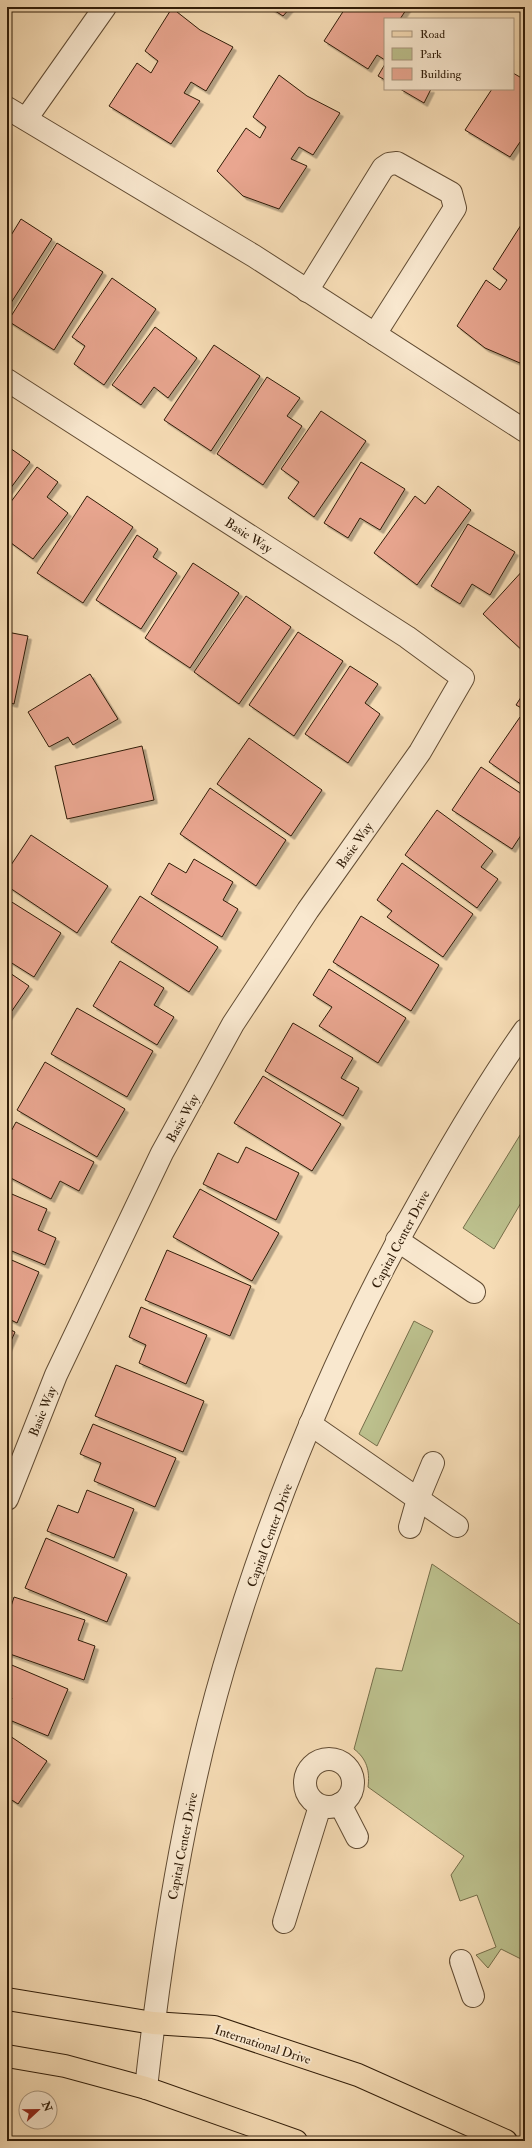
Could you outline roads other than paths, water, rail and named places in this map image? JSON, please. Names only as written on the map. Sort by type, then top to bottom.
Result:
[{"type":"main road","name":"International Drive","points":[[7,1999],[153,2024],[214,2027],[358,2076],[506,2141]]},
{"type":"main road","points":[[7,2056],[65,2066],[146,2088],[296,2141]]},
{"type":"street","points":[[26,119],[105,7]]},
{"type":"street","points":[[7,108],[254,256],[525,431]]},
{"type":"street","points":[[307,291],[383,168],[389,164],[397,163],[451,193],[455,208],[375,334]]},
{"type":"street","name":"Basie Way","points":[[7,380],[407,637],[463,678],[420,752],[308,910],[230,1031],[162,1153],[56,1375],[7,1499]]},
{"type":"street","name":"Capital Center Drive","points":[[146,2088],[153,2024],[174,1886],[195,1780],[224,1668],[259,1558],[310,1424],[346,1344],[397,1240],[457,1135],[525,1030]]},
{"type":"street","points":[[397,1240],[474,1292]]},
{"type":"street","points":[[310,1424],[457,1526]]},
{"type":"street","points":[[410,1527],[418,1498],[432,1463]]},
{"type":"street","points":[[284,1922],[330,1805],[357,1837]]},
{"type":"street","points":[[461,1961],[473,1996]]}]
